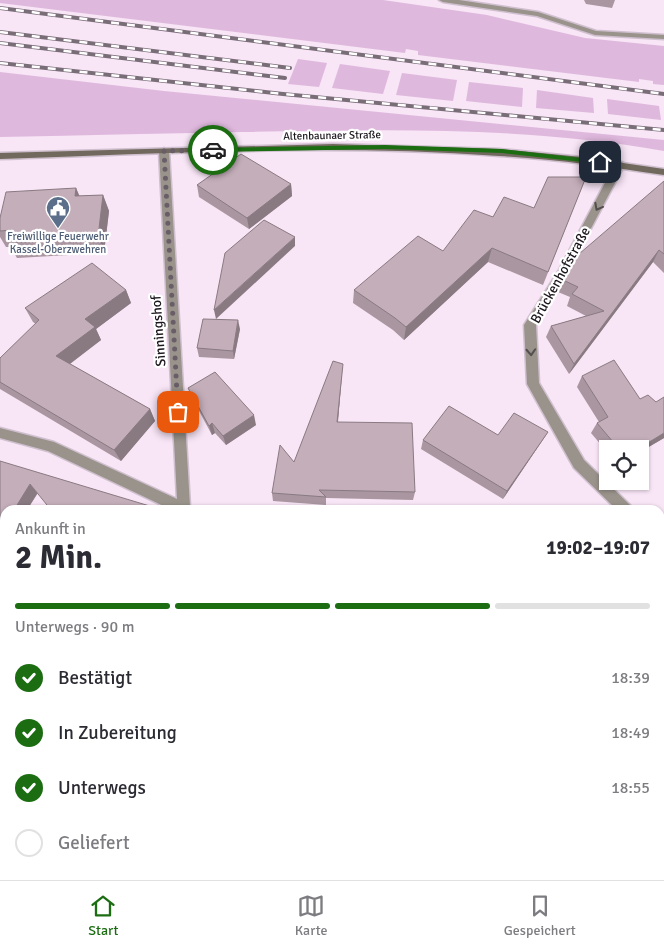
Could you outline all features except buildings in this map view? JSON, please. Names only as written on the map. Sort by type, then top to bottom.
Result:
[{"type":"main road","name":"Altenbaunaer Straße","points":[[0,156],[385,147],[502,151],[620,164],[664,172]]},
{"type":"street","points":[[443,0],[536,10],[594,33],[664,37]]},
{"type":"street","name":"Sinningshof","points":[[164,151],[185,505]]},
{"type":"street","name":"Brückenhofstraße","points":[[620,164],[563,272],[530,325],[533,384],[579,464],[621,505]]},
{"type":"street","points":[[0,433],[50,446],[174,505]]},
{"type":"shaded area","points":[[0,0],[383,0],[487,15],[585,38],[664,46],[664,85],[653,84],[653,81],[639,79],[639,82],[418,55],[418,51],[406,49],[405,53],[0,3]]},
{"type":"shaded area","points":[[298,59],[327,63],[319,87],[288,84]]},
{"type":"shaded area","points":[[340,64],[390,71],[383,94],[332,88]]},
{"type":"shaded area","points":[[0,72],[164,91],[664,140],[664,151],[620,144],[532,135],[443,131],[271,131],[0,137]]},
{"type":"shaded area","points":[[402,73],[457,80],[453,101],[396,95]]},
{"type":"shaded area","points":[[469,82],[523,88],[522,107],[466,101]]},
{"type":"shaded area","points":[[537,90],[593,98],[594,113],[536,108]]},
{"type":"shaded area","points":[[607,99],[659,106],[661,120],[608,114]]},
{"type":"railway","points":[[0,8],[664,94]]},
{"type":"railway","points":[[0,32],[290,68]]},
{"type":"railway","points":[[0,43],[285,78]]},
{"type":"railway","points":[[0,63],[283,94],[664,130]]},
{"type":"way so far","points":[[178,412],[164,151],[213,150]]},
{"type":"place","name":"Freiwillige Feuerwehr Kassel-Oberzwehren","points":[[58,229]]},
{"type":"route","points":[[213,150],[385,147],[502,151],[600,162]]}]
